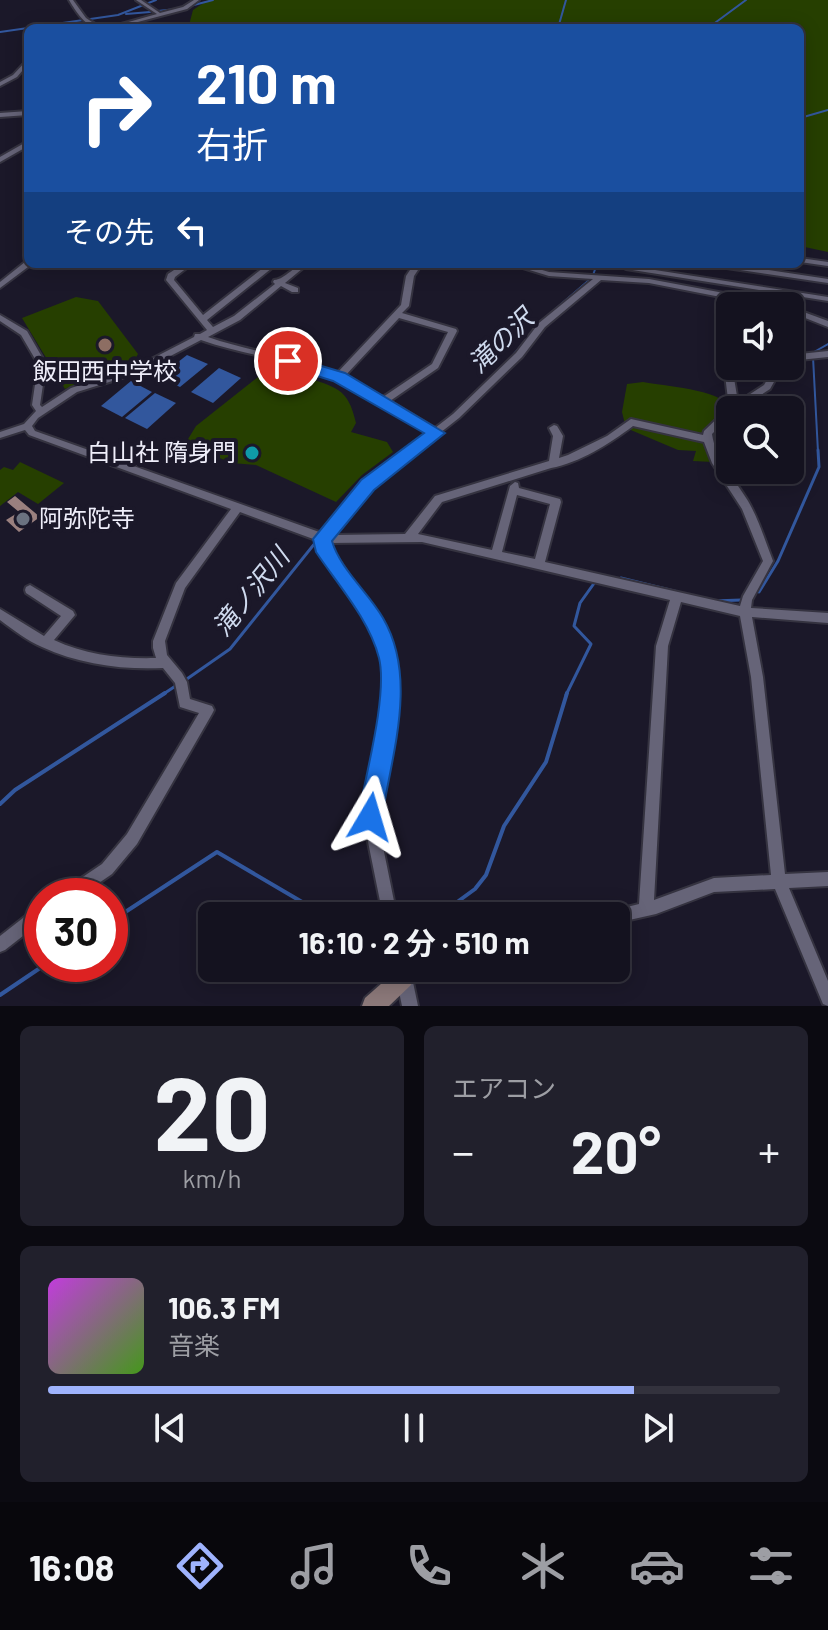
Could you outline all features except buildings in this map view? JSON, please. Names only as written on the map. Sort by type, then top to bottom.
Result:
[{"type":"street","points":[[71,0],[85,20],[92,24]]},
{"type":"street","points":[[122,24],[185,8],[197,0]]},
{"type":"street","points":[[142,3],[158,13]]},
{"type":"street","points":[[0,84],[24,66]]},
{"type":"street","points":[[19,72],[24,73]]},
{"type":"street","points":[[0,115],[24,113]]},
{"type":"street","points":[[0,160],[24,145]]},
{"type":"street","points":[[804,261],[828,264]]},
{"type":"street","points":[[0,286],[24,267]]},
{"type":"street","points":[[184,268],[170,280],[211,330]]},
{"type":"street","points":[[203,319],[268,268]]},
{"type":"street","points":[[0,435],[27,426],[40,411],[74,390],[135,371],[237,318],[277,282],[298,268]]},
{"type":"street","points":[[339,377],[399,315],[408,302],[410,276],[415,268]]},
{"type":"street","points":[[528,268],[549,274],[610,278],[716,293]]},
{"type":"street","points":[[610,278],[625,268]]},
{"type":"street","points":[[640,268],[828,299]]},
{"type":"street","points":[[740,268],[828,281]]},
{"type":"street","points":[[319,536],[367,485],[436,433],[519,355],[542,325],[599,278]]},
{"type":"street","points":[[277,282],[295,290]]},
{"type":"street","points":[[383,401],[435,366],[453,331],[399,315]]},
{"type":"street","points":[[804,315],[828,322]]},
{"type":"street","points":[[0,317],[24,333],[42,364],[36,405],[40,411]]},
{"type":"street","points":[[198,336],[230,349],[251,351],[339,377],[436,433]]},
{"type":"street","points":[[804,357],[828,354]]},
{"type":"street","points":[[753,396],[767,387],[771,380]]},
{"type":"street","points":[[409,537],[439,499],[553,465],[610,438],[631,422],[708,440]]},
{"type":"street","points":[[716,425],[707,433],[711,452],[744,503],[768,561],[747,599],[745,612],[757,677],[778,879],[828,999]]},
{"type":"street","points":[[27,426],[32,433],[319,536],[409,537],[496,553],[745,612],[828,618]]},
{"type":"street","points":[[553,465],[558,436],[554,428]]},
{"type":"street","points":[[496,553],[515,491],[515,478]]},
{"type":"street","points":[[515,491],[556,502],[539,565]]},
{"type":"street","points":[[94,878],[107,869],[132,839],[208,710],[184,703],[181,682],[164,663],[159,641],[180,586],[238,507]]},
{"type":"street","points":[[319,536],[376,625],[390,660],[391,691],[370,817],[387,902]]},
{"type":"street","points":[[30,590],[69,615],[45,643]]},
{"type":"street","points":[[646,909],[662,646],[677,596]]},
{"type":"street","points":[[0,614],[45,643],[126,666],[164,663]]},
{"type":"street","points":[[630,913],[714,885],[778,879],[828,879]]},
{"type":"street","points":[[0,945],[24,926]]},
{"type":"street","points":[[373,1006],[394,982]]},
{"type":"street","points":[[405,982],[410,1006]]},
{"type":"green space","points":[[208,0],[828,0],[828,252],[804,247],[804,24],[189,24],[193,10]]},
{"type":"green space","points":[[76,297],[98,301],[138,354],[116,372],[65,389],[22,318]]},
{"type":"green space","points":[[303,376],[339,390],[353,411],[356,423],[351,432],[387,442],[393,452],[362,475],[336,502],[256,465],[232,463],[185,444],[196,426],[258,377],[295,381]]},
{"type":"green space","points":[[643,382],[716,397],[716,420],[703,432],[703,444],[713,462],[693,461],[696,451],[678,450],[626,428],[622,412],[627,384]]},
{"type":"green space","points":[[20,462],[64,483],[38,504],[18,492],[0,506],[0,470],[4,467],[13,470]]},
{"type":"water","points":[[187,355],[208,364],[180,387],[159,377]]},
{"type":"water","points":[[219,368],[241,378],[213,403],[191,392]]},
{"type":"water","points":[[131,381],[152,392],[122,417],[101,406]]},
{"type":"water","points":[[155,393],[176,403],[147,429],[125,418]]},
{"type":"waterway","points":[[56,24],[118,15],[156,0]]},
{"type":"waterway","points":[[190,6],[213,0]]},
{"type":"waterway","points":[[559,24],[566,0]]},
{"type":"waterway","points":[[713,24],[746,0]]},
{"type":"waterway","points":[[158,11],[176,9]]},
{"type":"waterway","points":[[126,14],[150,12]]},
{"type":"waterway","points":[[0,32],[24,29]]},
{"type":"waterway","name":"滝の沢","points":[[804,117],[828,110]]},
{"type":"waterway","name":"滝の沢","points":[[593,275],[596,268]]},
{"type":"waterway","name":"滝の沢","points":[[552,312],[588,281]]},
{"type":"waterway","name":"滝の沢","points":[[509,360],[525,341]]},
{"type":"waterway","points":[[814,352],[828,344]]},
{"type":"waterway","points":[[813,357],[818,452]]},
{"type":"waterway","name":"滝の沢","points":[[449,418],[498,370]]},
{"type":"waterway","points":[[759,592],[778,561],[819,467],[818,450]]},
{"type":"waterway","name":"滝ノ沢川","points":[[184,681],[230,649],[360,487]]},
{"type":"waterway","points":[[621,578],[678,592]]},
{"type":"waterway","points":[[566,695],[591,644],[574,626],[580,603],[595,582]]},
{"type":"waterway","points":[[713,601],[741,600]]},
{"type":"waterway","name":"滝ノ沢川","points":[[165,693],[177,685]]},
{"type":"waterway","name":"滝ノ沢川","points":[[0,804],[15,790],[165,693]]},
{"type":"waterway","points":[[457,902],[475,889],[486,875],[504,826],[546,762],[567,693]]},
{"type":"waterway","points":[[128,910],[217,852],[302,902]]},
{"type":"waterway","points":[[0,995],[24,979]]},
{"type":"place","name":"飯田西中学校","points":[[105,345]]},
{"type":"place","name":"白山社 隋身門","points":[[252,453]]},
{"type":"place","name":"阿弥陀寺","points":[[23,519]]},
{"type":"route","points":[[288,361],[339,377],[436,433],[367,485],[323,539],[323,546],[376,625],[390,660],[391,691],[370,817]]}]
